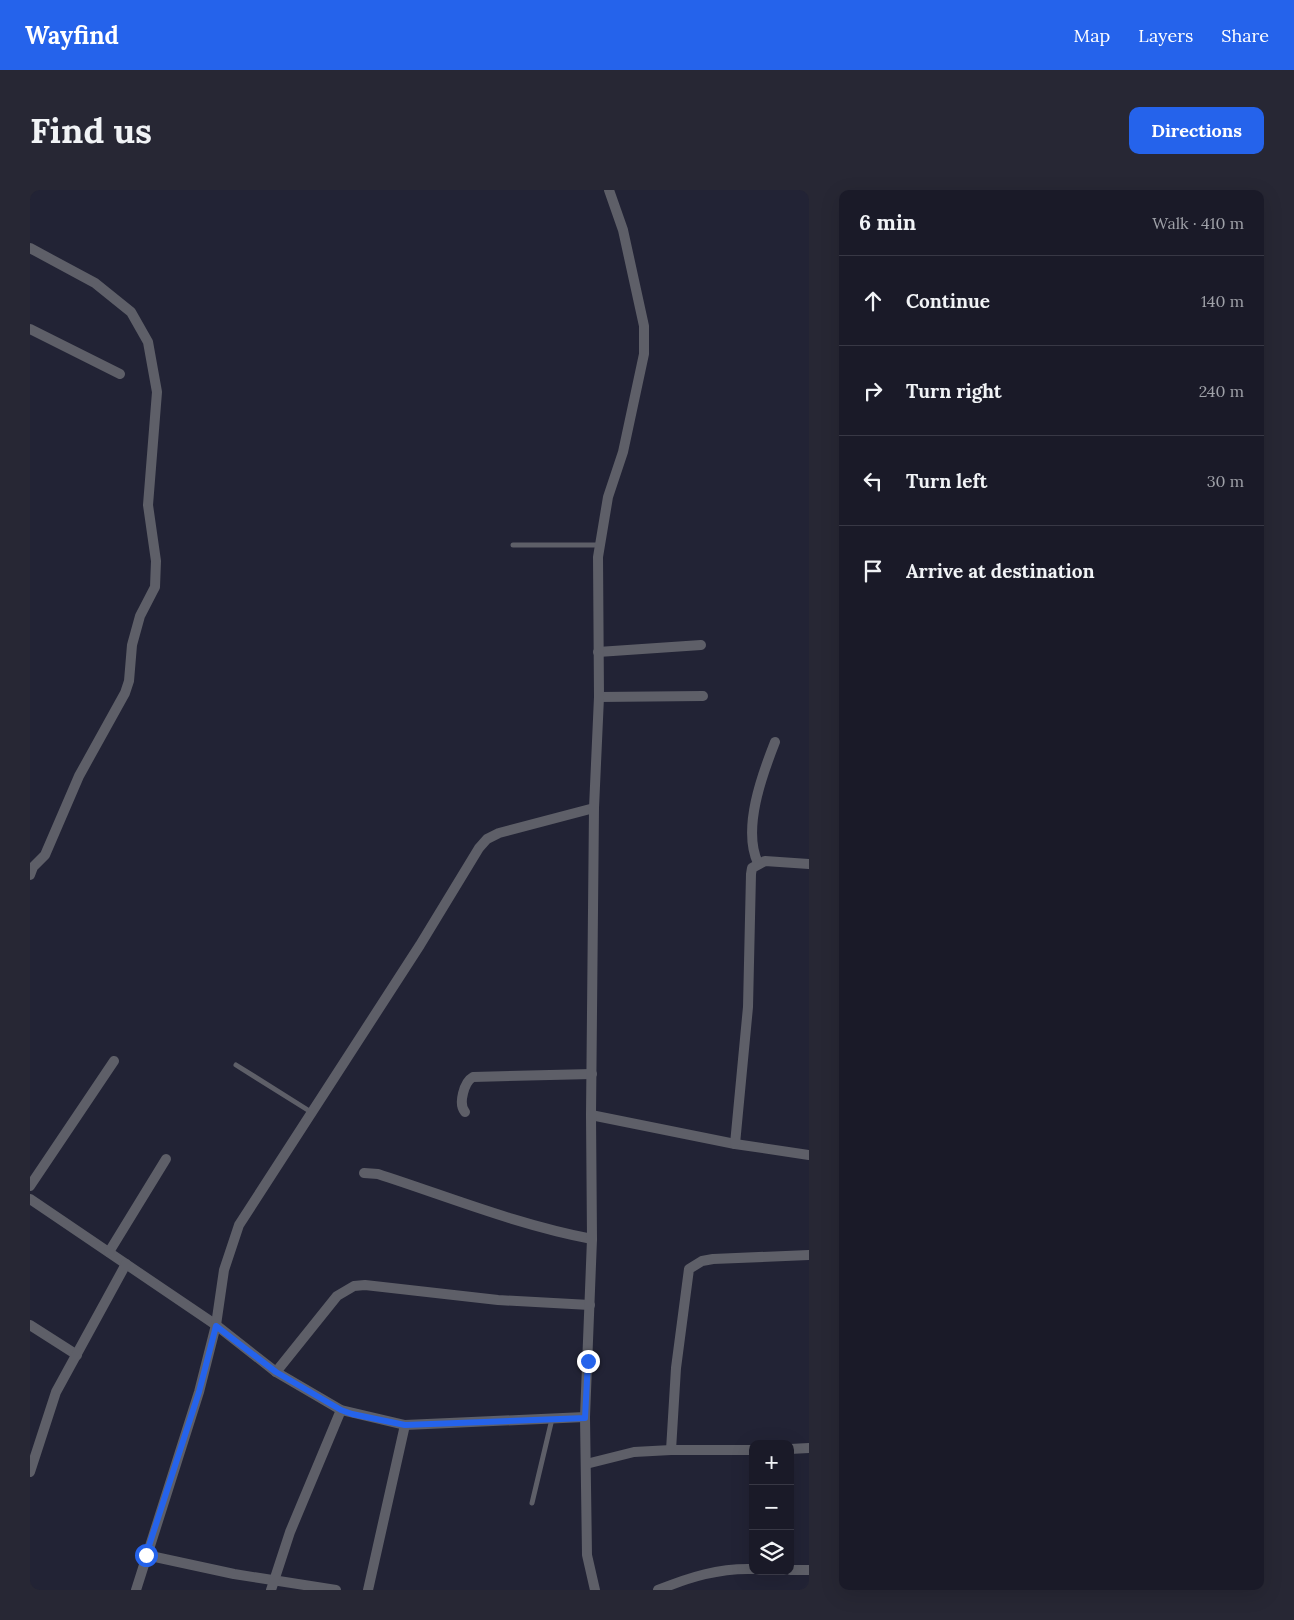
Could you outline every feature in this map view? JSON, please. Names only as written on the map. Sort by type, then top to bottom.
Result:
[{"type":"street","points":[[595,1590],[587,1555],[585,1418],[592,1239],[591,1115],[594,808],[599,697],[598,545],[608,497],[622,452],[644,354],[644,326],[640,299],[623,230],[610,190]]},
{"type":"street","points":[[30,248],[95,283],[131,312],[148,342],[157,392],[148,505],[156,561],[155,587],[140,616],[132,645],[129,681],[125,693],[79,776],[45,855],[33,867],[30,875]]},
{"type":"street","points":[[30,329],[120,374]]},
{"type":"street","points":[[598,652],[701,645]]},
{"type":"street","points":[[599,697],[703,696]]},
{"type":"street","points":[[758,864],[752,845],[756,805],[761,778],[775,742]]},
{"type":"street","points":[[136,1590],[199,1392],[216,1326],[224,1270],[239,1225],[420,945],[471,860],[487,839],[514,828],[594,808]]},
{"type":"street","points":[[735,1144],[748,1007],[751,874],[758,864],[765,861],[809,864]]},
{"type":"street","points":[[30,1186],[114,1061]]},
{"type":"street","points":[[464,1112],[461,1102],[467,1082],[473,1077],[592,1074]]},
{"type":"street","points":[[591,1115],[735,1144],[809,1155]]},
{"type":"street","points":[[109,1252],[166,1159]]},
{"type":"street","points":[[364,1173],[378,1174],[533,1226],[592,1239]]},
{"type":"street","points":[[30,1199],[216,1326],[276,1372],[341,1410],[405,1425],[585,1418]]},
{"type":"street","points":[[671,1450],[676,1368],[689,1269],[702,1261],[713,1259],[809,1255]]},
{"type":"street","points":[[30,1472],[56,1392],[126,1264]]},
{"type":"street","points":[[276,1372],[337,1296],[354,1286],[364,1285],[498,1300],[590,1305]]},
{"type":"street","points":[[30,1325],[77,1355]]},
{"type":"street","points":[[271,1590],[273,1579],[290,1532],[341,1410]]},
{"type":"street","points":[[368,1590],[405,1425]]},
{"type":"street","points":[[794,1449],[809,1448]]},
{"type":"street","points":[[586,1464],[634,1452],[749,1450]]},
{"type":"street","points":[[146,1555],[234,1574],[336,1590]]},
{"type":"street","points":[[658,1590],[702,1573],[736,1568],[749,1569]]},
{"type":"street","points":[[794,1570],[809,1570]]},
{"type":"lane","points":[[514,545],[598,545]]},
{"type":"lane","points":[[236,1065],[311,1112]]},
{"type":"lane","points":[[532,1503],[552,1419]]},
{"type":"route","points":[[146,1555],[199,1392],[216,1326],[276,1372],[341,1410],[405,1425],[585,1418],[588,1361]]}]
